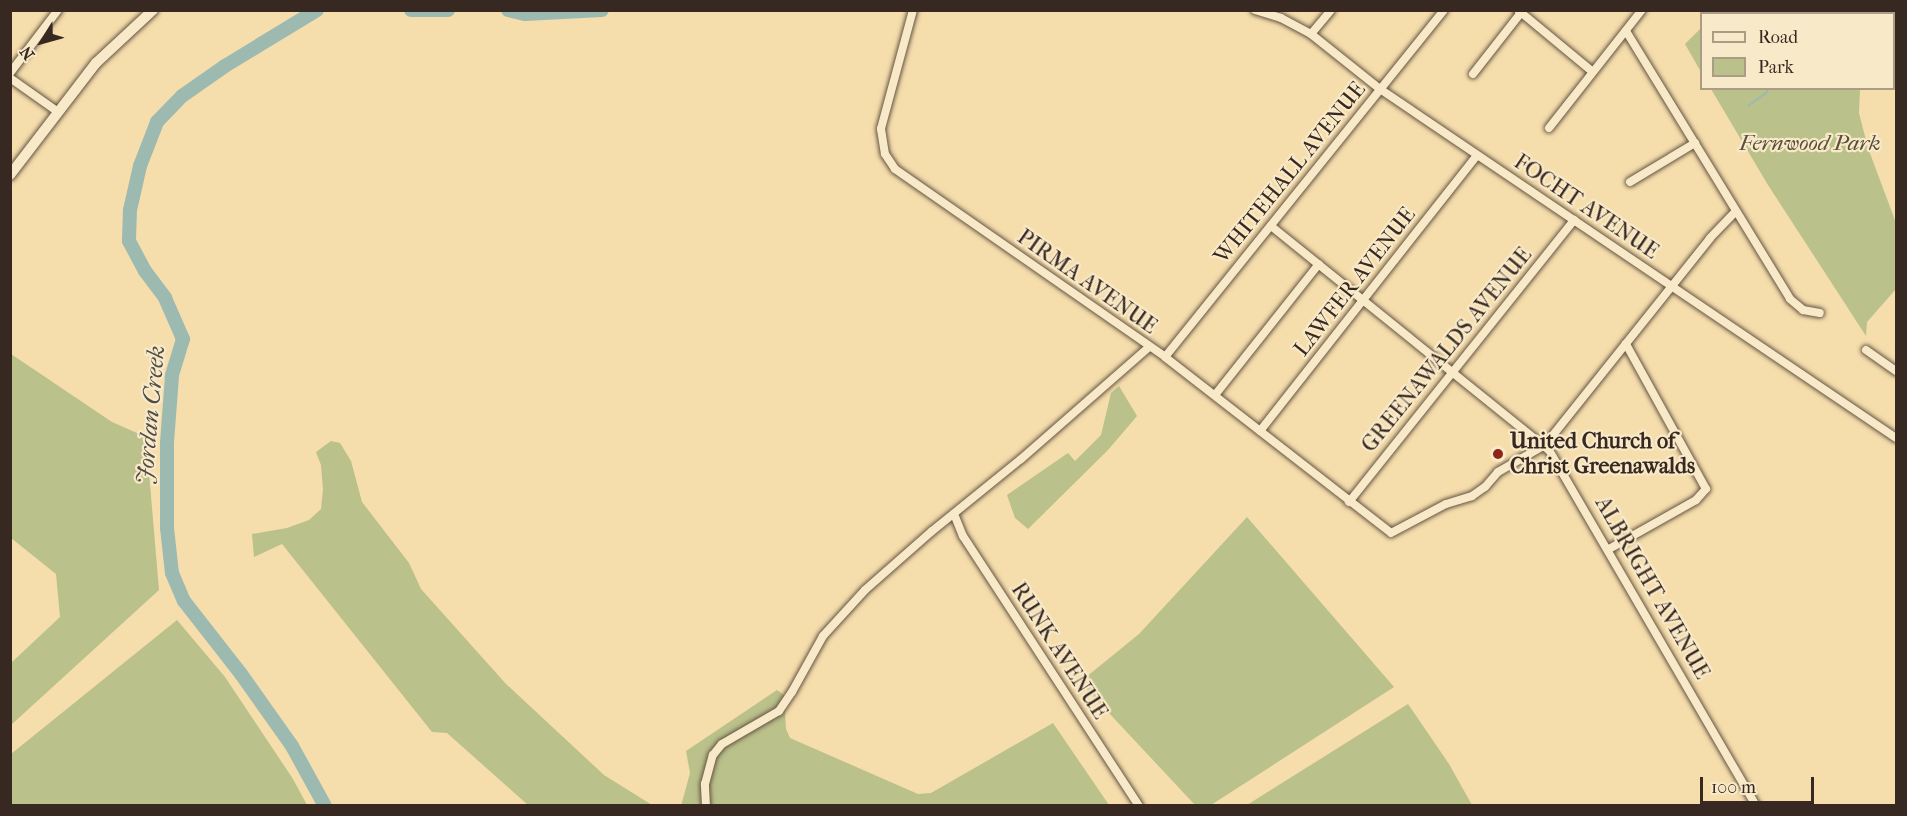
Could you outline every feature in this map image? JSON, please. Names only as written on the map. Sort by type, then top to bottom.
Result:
[{"type":"main road","points":[[10,175],[96,63],[153,10]]},
{"type":"street","points":[[10,73],[58,10]]},
{"type":"street","name":"PIRMA AVENUE","points":[[913,10],[881,129],[882,147],[890,163],[904,176],[1165,357],[1387,532],[1403,528],[1446,504],[1472,496],[1485,487],[1498,472],[1545,445]]},
{"type":"street","name":"FOCHT AVENUE","points":[[1255,10],[1281,18],[1311,34],[1380,89],[1896,438]]},
{"type":"street","points":[[1311,34],[1331,10]]},
{"type":"street","name":"WHITEHALL AVENUE","points":[[1165,357],[1444,10]]},
{"type":"street","points":[[1550,128],[1642,10]]},
{"type":"street","points":[[1473,74],[1521,11],[1593,72]]},
{"type":"street","points":[[1626,31],[1790,299],[1803,310],[1820,313]]},
{"type":"street","points":[[10,78],[57,112]]},
{"type":"street","points":[[1630,182],[1695,143]]},
{"type":"street","name":"LAWFER AVENUE","points":[[1260,431],[1477,155]]},
{"type":"street","points":[[1545,445],[1715,232],[1736,211]]},
{"type":"street","name":"GREENAWALDS AVENUE","points":[[1349,502],[1574,220]]},
{"type":"street","name":"ALBRIGHT AVENUE","points":[[1271,226],[1545,445],[1556,459],[1609,549],[1756,806]]},
{"type":"street","points":[[1215,395],[1319,264]]},
{"type":"street","points":[[1609,549],[1705,492],[1704,482],[1626,344]]},
{"type":"street","points":[[706,806],[705,784],[712,755],[722,744],[779,711],[801,678],[815,648],[831,626],[875,581],[1022,459],[1149,347]]},
{"type":"street","points":[[1866,350],[1896,371]]},
{"type":"street","name":"RUNK AVENUE","points":[[954,514],[963,536],[1139,806]]},
{"type":"green space","points":[[1809,10],[1809,12],[1718,12],[1719,11]]},
{"type":"green space","points":[[1700,29],[1700,70],[1685,44]]},
{"type":"green space","name":"Fernwood Park","points":[[1712,90],[1860,90],[1859,113],[1868,148],[1896,223],[1896,289],[1867,322],[1866,336],[1768,185]]},
{"type":"green space","points":[[11,354],[112,422],[146,437],[159,590],[11,725],[11,663],[60,617],[56,574],[11,538]]},
{"type":"green space","points":[[1119,386],[1137,416],[1108,450],[1028,529],[1015,518],[1007,495],[1068,453],[1075,461],[1101,435],[1111,393]]},
{"type":"green space","points":[[331,441],[340,443],[351,461],[362,502],[409,563],[421,589],[506,684],[604,775],[652,805],[528,805],[447,733],[432,732],[282,544],[254,557],[252,534],[287,528],[309,520],[321,509],[323,489],[321,465],[316,452]]},
{"type":"green space","points":[[1247,517],[1394,687],[1211,805],[1195,805],[1080,682],[1139,634]]},
{"type":"green space","points":[[177,620],[225,677],[293,779],[307,805],[11,805],[11,754]]},
{"type":"green space","points":[[777,690],[784,695],[786,729],[790,738],[918,794],[931,793],[1053,723],[1109,805],[681,806],[690,773],[686,751]]},
{"type":"green space","points":[[1408,704],[1449,764],[1472,805],[1247,805]]},
{"type":"waterway","name":"Jordan Creek","points":[[317,10],[225,66],[182,96],[157,122],[140,166],[130,210],[129,241],[145,271],[165,298],[183,339],[172,376],[167,443],[167,528],[172,573],[184,601],[241,674],[292,746],[325,806]]},
{"type":"waterway","name":"Jordan Creek","points":[[411,10],[448,10]]},
{"type":"waterway","name":"Jordan Creek","points":[[508,10],[525,14],[602,10]]},
{"type":"waterway","points":[[1748,106],[1767,90]]},
{"type":"place","name":"United Church of Christ Greenawalds","points":[[1498,454]]}]
